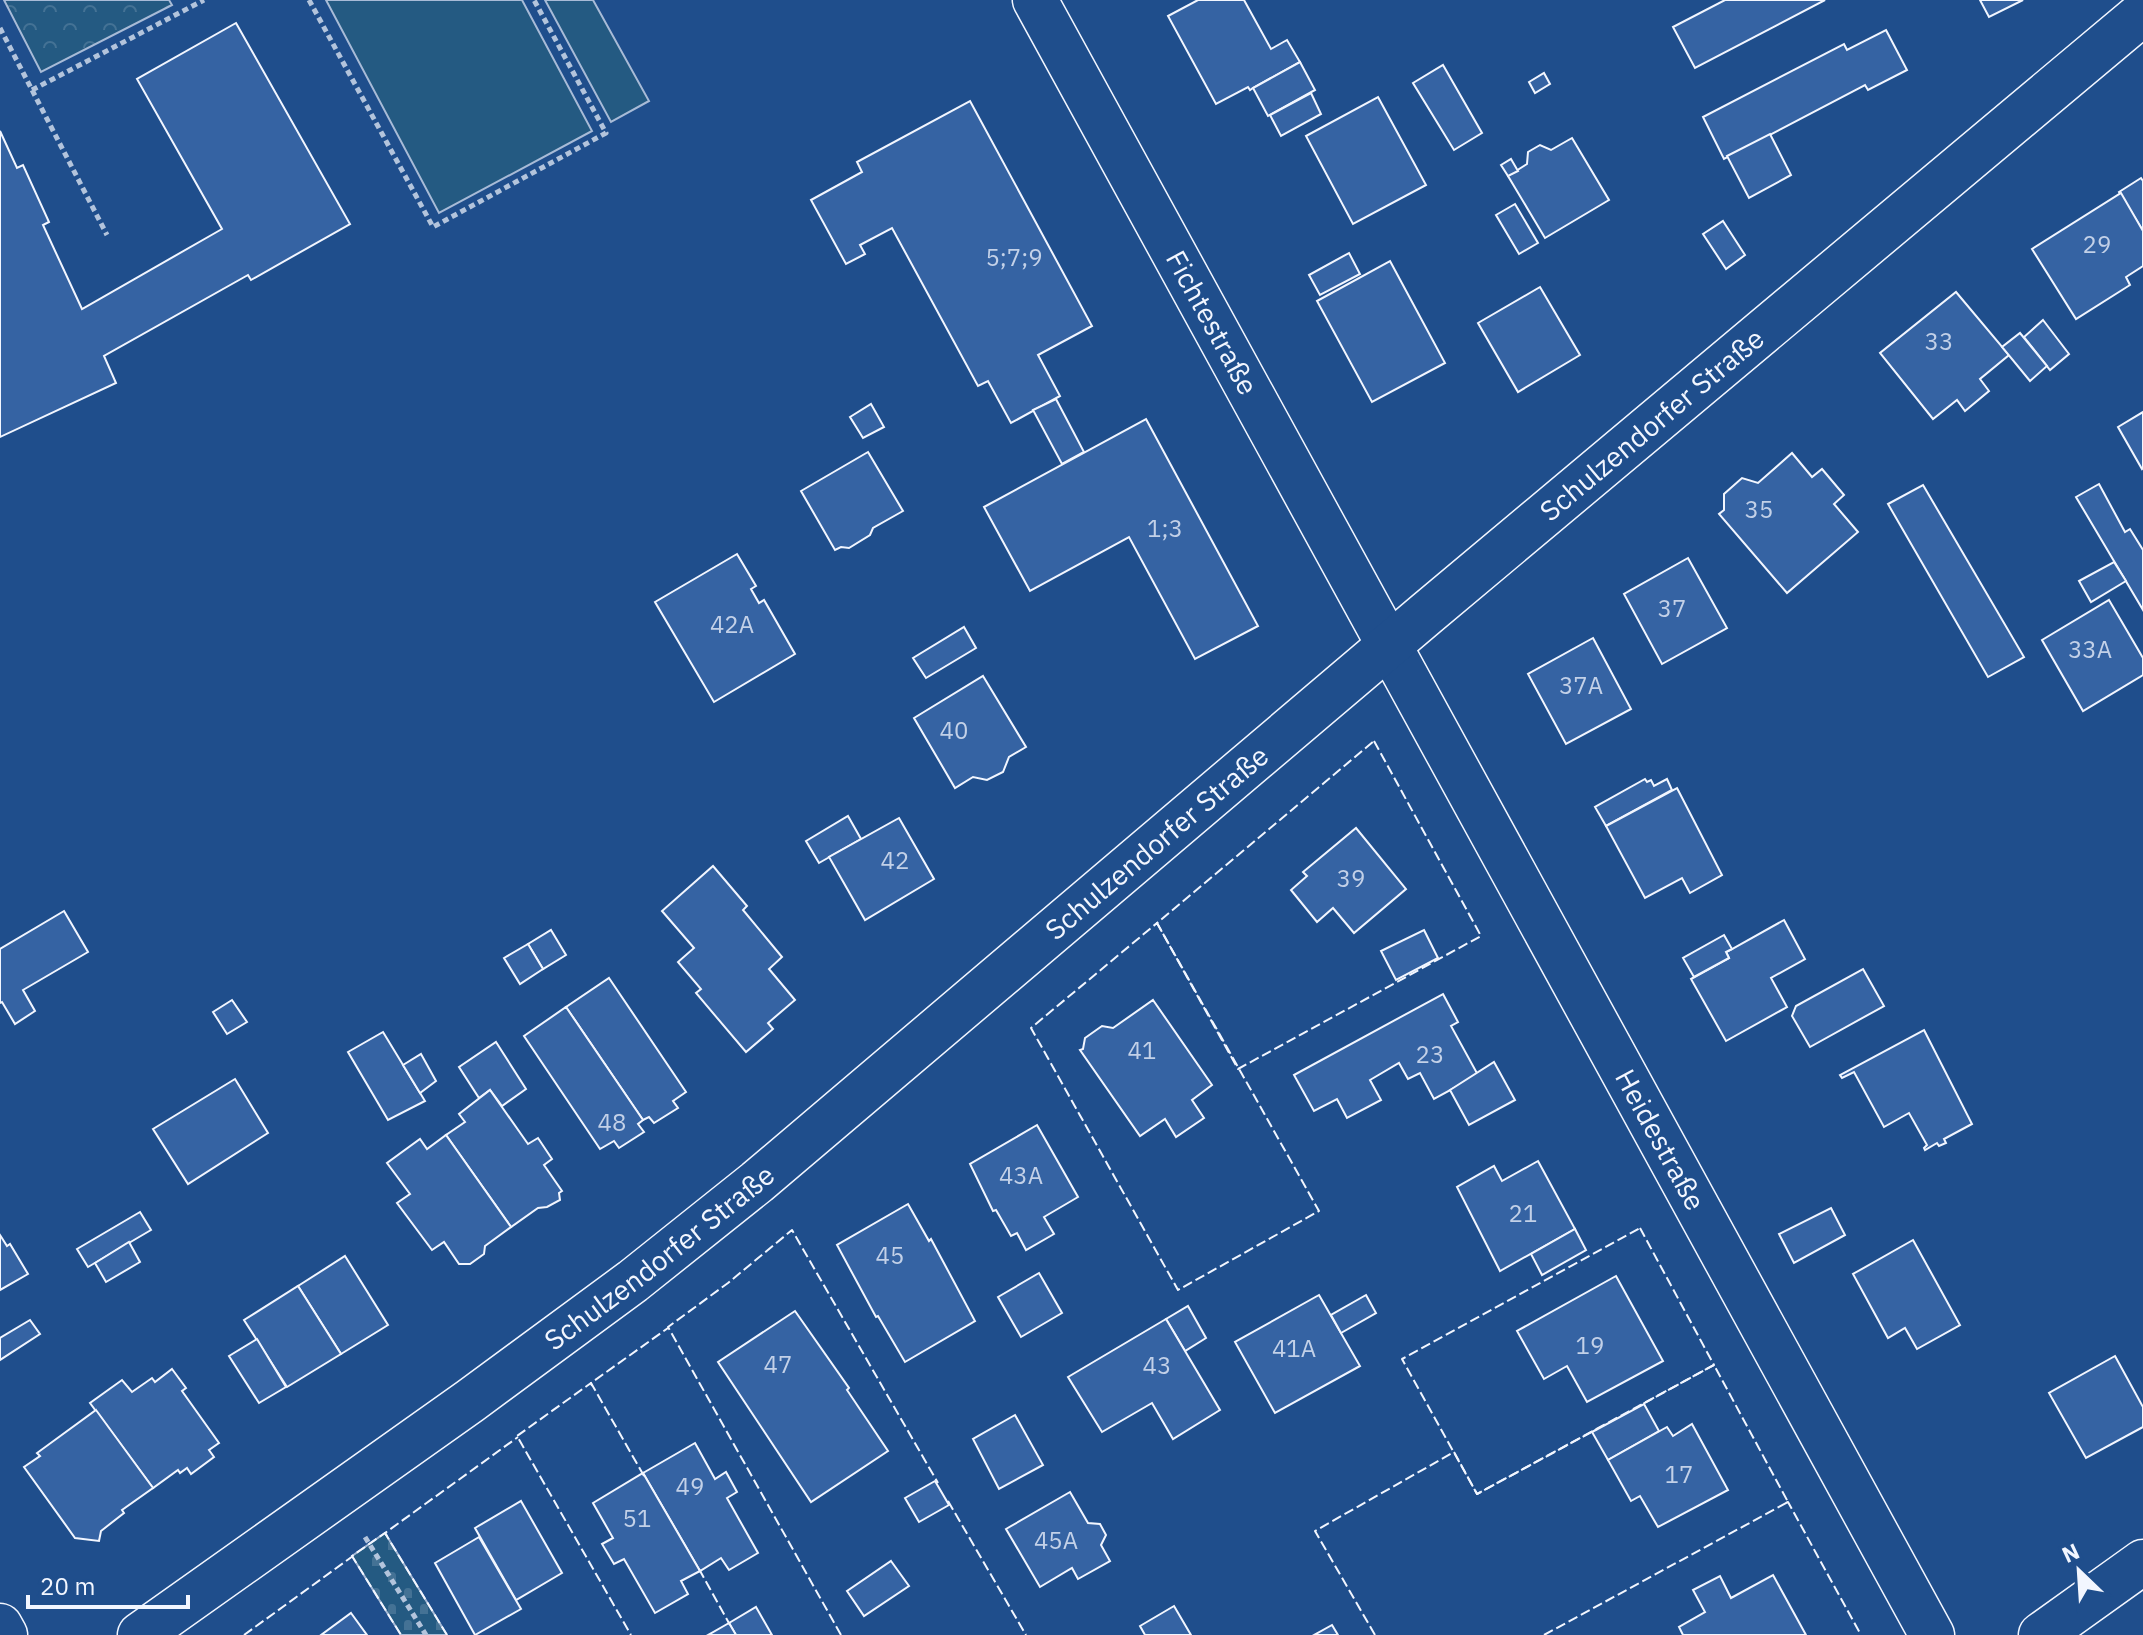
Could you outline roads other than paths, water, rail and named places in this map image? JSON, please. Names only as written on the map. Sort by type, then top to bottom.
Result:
[{"type":"street","name":"Fichtestraße","points":[[1035,0],[1390,644]]},
{"type":"street","name":"Schulzendorfer Straße","points":[[140,1635],[470,1401],[645,1271],[757,1182],[1390,644],[2143,13]]},
{"type":"street","name":"Heidestraße","points":[[1390,644],[1932,1635]]},
{"type":"street","points":[[2041,1635],[2143,1562]]},
{"type":"street","points":[[0,1626],[5,1635]]}]
